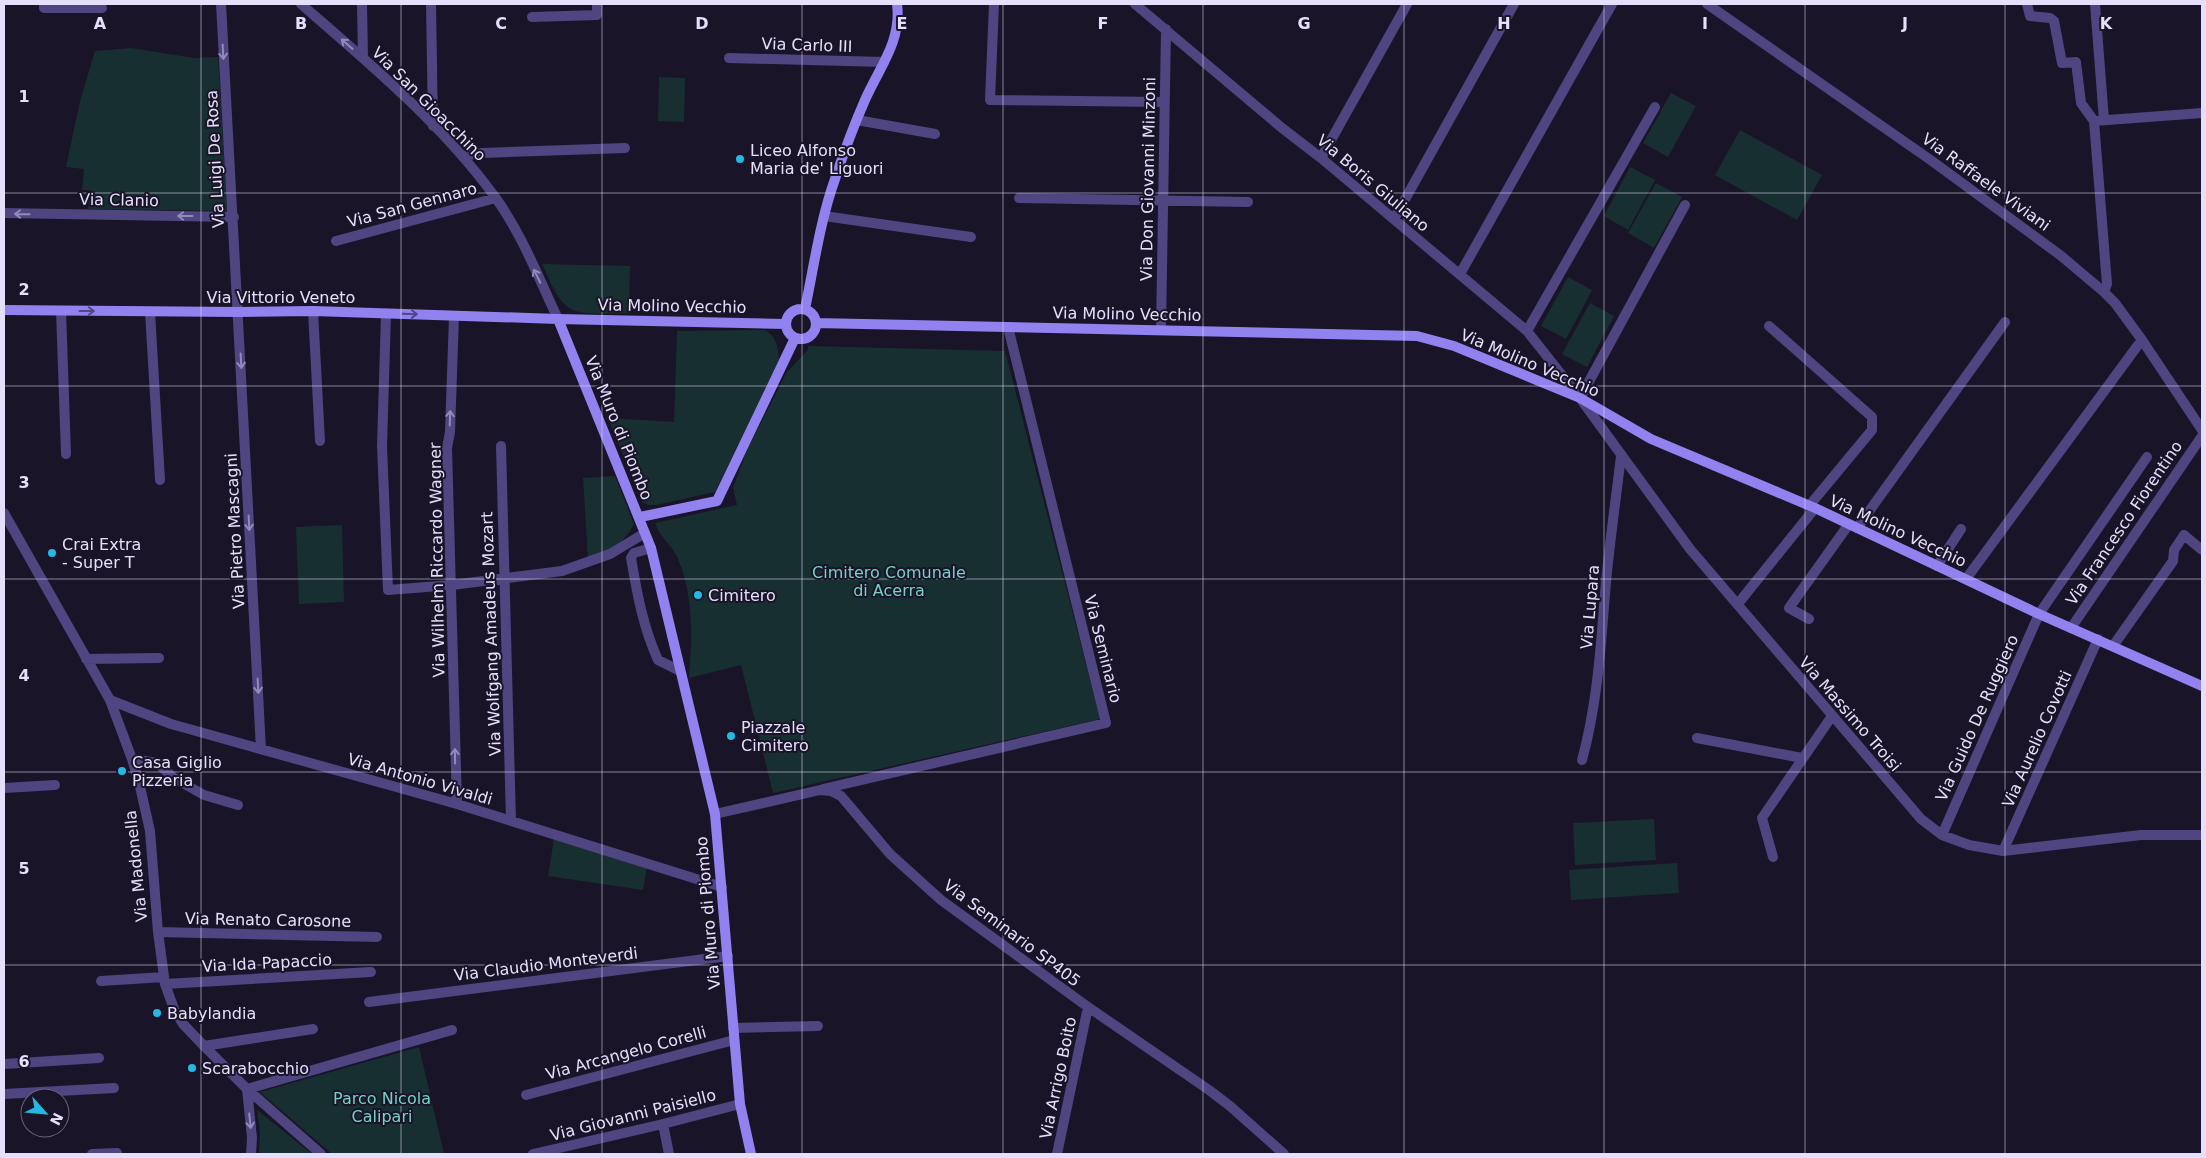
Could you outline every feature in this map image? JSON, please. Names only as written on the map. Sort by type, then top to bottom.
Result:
[{"type":"street","points":[[44,4],[44,8],[102,8]]},
{"type":"street","name":"Via Luigi De Rosa","points":[[221,4],[238,312]]},
{"type":"street","name":"Via San Gioacchino","points":[[301,4],[364,58],[463,156],[496,198],[512,223],[558,320]]},
{"type":"street","points":[[362,4],[364,58]]},
{"type":"street","points":[[431,4],[433,126]]},
{"type":"street","points":[[532,17],[597,15],[597,4]]},
{"type":"street","points":[[805,309],[824,216],[834,180],[857,120],[896,35],[899,14],[897,4]]},
{"type":"street","points":[[994,4],[990,100],[1164,102]]},
{"type":"street","name":"Via Boris Giuliano","points":[[1136,4],[1145,8],[1166,30],[1282,128],[1321,158],[1528,331],[1580,398]]},
{"type":"street","points":[[1321,158],[1407,4]]},
{"type":"street","points":[[1394,219],[1514,4]]},
{"type":"street","points":[[1460,274],[1612,4]]},
{"type":"street","name":"Via Raffaele Viviani","points":[[1707,4],[1932,161],[2060,255],[2104,292],[2115,303],[2142,340],[2202,430]]},
{"type":"street","points":[[2027,4],[2030,16],[2050,18],[2054,21],[2062,63],[2076,62],[2081,103],[2099,120],[2202,113]]},
{"type":"street","points":[[2096,4],[2099,120],[2107,284],[2104,292]]},
{"type":"street","name":"Via Don Giovanni Minzoni","points":[[1161,329],[1166,30]]},
{"type":"street","name":"Via Carlo III","points":[[729,58],[884,62]]},
{"type":"street","points":[[1528,331],[1655,107]]},
{"type":"street","points":[[857,120],[935,134]]},
{"type":"street","points":[[463,156],[482,153],[625,148]]},
{"type":"street","name":"Via San Gennaro","points":[[336,241],[496,198]]},
{"type":"street","points":[[1019,198],[1248,202]]},
{"type":"street","points":[[1580,398],[1685,205]]},
{"type":"street","name":"Via Clanio","points":[[4,213],[234,216]]},
{"type":"street","points":[[824,216],[971,238]]},
{"type":"street","points":[[800,309],[805,309],[812,314],[816,323],[810,336],[800,339],[795,338],[788,331],[786,324],[791,312],[800,309]]},
{"type":"street","name":"Via Vittorio Veneto","points":[[4,310],[150,312],[313,311],[558,320]]},
{"type":"street","points":[[61,311],[66,454]]},
{"type":"street","points":[[313,311],[320,441]]},
{"type":"street","points":[[150,312],[160,480]]},
{"type":"street","name":"Via Pietro Mascagni","points":[[238,312],[261,749]]},
{"type":"street","points":[[386,314],[382,446],[388,590],[452,585],[562,571],[610,554],[646,533]]},
{"type":"street","name":"Via Wilhelm Riccardo Wagner","points":[[454,316],[450,432],[447,448],[452,585],[456,804]]},
{"type":"street","name":"Via Molino Vecchio","points":[[558,320],[786,324]]},
{"type":"street","name":"Via Muro di Piombo","points":[[558,320],[640,517],[651,548],[715,814],[740,1104],[751,1154]]},
{"type":"street","points":[[1808,620],[1789,608],[1853,526],[2005,322]]},
{"type":"street","name":"Via Molino Vecchio","points":[[816,323],[1417,336],[1454,346],[1580,398],[1651,439],[1812,507],[2039,614],[2202,685]]},
{"type":"street","points":[[1741,600],[1872,430],[1872,418],[1769,326]]},
{"type":"street","name":"Via Seminario","points":[[820,790],[1106,723],[1008,327]]},
{"type":"street","points":[[640,517],[717,501],[795,338]]},
{"type":"street","points":[[1966,579],[2138,345]]},
{"type":"street","name":"Via Massimo Troisi","points":[[1580,398],[1690,549],[1921,819],[1942,835],[1969,845],[2003,851],[2141,835],[2202,834]]},
{"type":"street","name":"Via Francesco Fiorentino","points":[[2071,628],[2202,436]]},
{"type":"street","name":"Via Wolfgang Amadeus Mozart","points":[[501,446],[511,821]]},
{"type":"street","name":"Via Lupara","points":[[1582,760],[1598,679],[1606,581],[1621,456]]},
{"type":"street","name":"Via Guido De Ruggiero","points":[[1942,835],[2039,614],[2147,457]]},
{"type":"street","name":"Via Madonella","points":[[4,514],[110,700],[132,759],[150,831],[158,932],[165,980],[174,1009],[183,1024],[204,1046],[247,1088],[321,1154]]},
{"type":"street","points":[[1937,566],[1962,529]]},
{"type":"street","points":[[2113,646],[2173,561],[2174,550],[2184,535],[2202,550]]},
{"type":"street","points":[[651,548],[634,553],[631,558],[641,611],[658,660],[680,671]]},
{"type":"street","name":"Via Aurelio Covotti","points":[[2003,851],[2098,639]]},
{"type":"street","points":[[86,659],[158,658]]},
{"type":"street","name":"Via Antonio Vivaldi","points":[[110,700],[172,724],[456,804],[722,887]]},
{"type":"street","points":[[1773,857],[1762,818],[1832,716]]},
{"type":"street","points":[[1697,738],[1802,758]]},
{"type":"street","points":[[132,759],[157,763],[174,778],[204,795],[238,805]]},
{"type":"street","points":[[4,788],[55,785]]},
{"type":"street","points":[[715,814],[820,790]]},
{"type":"street","name":"Via Seminario SP405","points":[[820,790],[831,791],[841,796],[890,854],[941,900],[1088,1008],[1209,1090],[1284,1154]]},
{"type":"street","name":"Via Renato Carosone","points":[[158,932],[377,937]]},
{"type":"street","name":"Via Claudio Monteverdi","points":[[369,1002],[728,956]]},
{"type":"street","name":"Via Ida Papaccio","points":[[101,981],[371,972]]},
{"type":"street","name":"Via Arrigo Boito","points":[[1057,1154],[1088,1008]]},
{"type":"street","points":[[733,1028],[818,1026]]},
{"type":"street","points":[[204,1046],[313,1028]]},
{"type":"street","points":[[251,1154],[252,1138],[247,1088],[452,1030]]},
{"type":"street","name":"Via Arcangelo Corelli","points":[[526,1095],[734,1040]]},
{"type":"street","points":[[4,1064],[99,1058]]},
{"type":"street","points":[[4,1094],[114,1088]]},
{"type":"street","name":"Via Giovanni Paisiello","points":[[533,1154],[740,1104]]},
{"type":"street","points":[[663,1124],[669,1154]]},
{"type":"street","points":[[92,1154],[117,1153]]},
{"type":"green space","points":[[131,48],[194,58],[218,57],[227,211],[88,209],[90,190],[82,190],[84,169],[66,167],[80,101],[95,51]]},
{"type":"green space","points":[[659,77],[685,78],[684,122],[658,121]]},
{"type":"green space","points":[[1671,93],[1696,106],[1668,157],[1643,143]]},
{"type":"green space","points":[[1740,130],[1822,175],[1797,220],[1715,175]]},
{"type":"green space","points":[[1630,167],[1655,180],[1628,230],[1604,216]]},
{"type":"green space","points":[[1656,183],[1682,197],[1654,248],[1628,233]]},
{"type":"green space","points":[[542,264],[630,266],[629,313],[583,313],[571,309],[557,294]]},
{"type":"green space","points":[[1568,277],[1592,290],[1566,339],[1541,326]]},
{"type":"green space","points":[[1590,303],[1614,316],[1587,367],[1562,354]]},
{"type":"green space","points":[[765,330],[776,343],[779,360],[715,492],[656,505],[643,503],[608,418],[674,422],[677,331]]},
{"type":"green space","name":"Cimitero Comunale di Acerra","points":[[808,346],[1005,351],[1100,719],[773,793],[741,665],[689,678],[691,617],[687,588],[676,554],[655,523],[737,505],[733,488],[747,450],[787,372],[808,350]]},
{"type":"green space","points":[[615,476],[634,524],[625,537],[615,546],[588,560],[583,478]]},
{"type":"green space","points":[[342,525],[344,602],[299,604],[296,527]]},
{"type":"green space","points":[[1654,819],[1656,860],[1575,865],[1573,823]]},
{"type":"green space","points":[[554,839],[647,867],[643,890],[548,876]]},
{"type":"green space","points":[[1677,863],[1679,893],[1571,900],[1569,870]]},
{"type":"green space","name":"Parco Nicola Calipari","points":[[419,1047],[444,1154],[332,1154],[260,1092]]},
{"type":"green space","name":"Parco Nicola Calipari","points":[[257,1110],[312,1154],[259,1154],[260,1132]]},
{"type":"place","name":"Liceo Alfonso Maria de' Liguori","points":[[740,159]]},
{"type":"place","name":"Crai Extra - Super T","points":[[52,553]]},
{"type":"place","name":"Cimitero","points":[[698,595]]},
{"type":"place","name":"Piazzale Cimitero","points":[[731,736]]},
{"type":"place","name":"Casa Giglio Pizzeria","points":[[122,771]]},
{"type":"place","name":"Babylandia","points":[[157,1013]]},
{"type":"place","name":"Scarabocchio","points":[[192,1068]]}]
